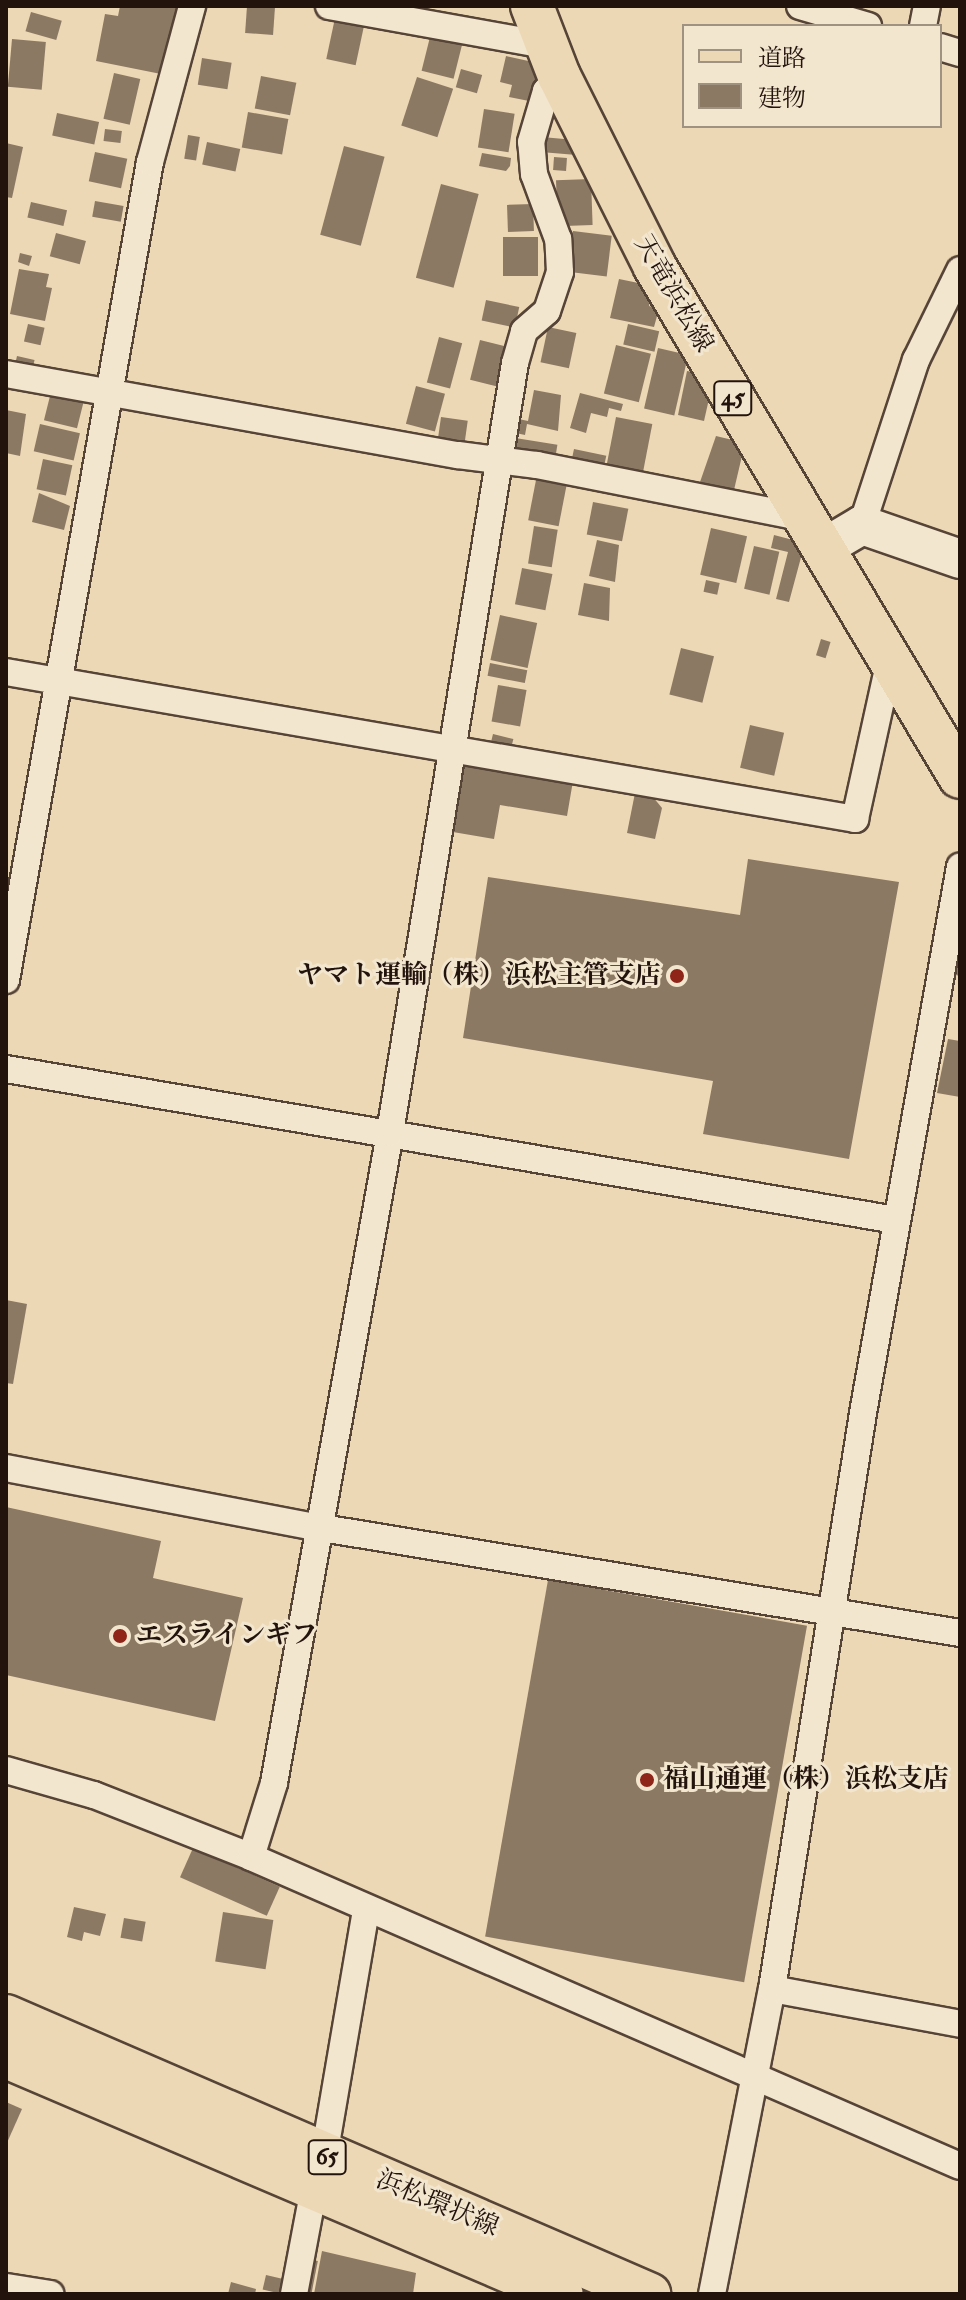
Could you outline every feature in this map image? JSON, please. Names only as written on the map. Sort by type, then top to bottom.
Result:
[{"type":"main road","name":"天竜浜松線","points":[[532,6],[552,61],[655,267],[960,777]]},
{"type":"main road","name":"浜松環状線","points":[[6,2016],[562,2294]]},
{"type":"main road","name":"浜松環状線","points":[[6,2057],[649,2294]]},
{"type":"street","points":[[6,980],[107,392],[150,162],[187,42],[192,6]]},
{"type":"street","points":[[251,1857],[274,1783],[316,1527],[390,1133],[499,459],[524,331],[547,311],[560,272],[558,239],[534,174],[531,142],[552,61],[329,6]]},
{"type":"street","points":[[800,6],[861,24]]},
{"type":"street","points":[[862,525],[916,360],[960,270]]},
{"type":"street","points":[[6,374],[499,459],[815,532],[862,525],[960,559]]},
{"type":"street","points":[[6,672],[855,819],[890,660]]},
{"type":"street","points":[[712,2294],[735,2199],[753,2076],[772,1989],[896,1220],[960,867]]},
{"type":"street","points":[[6,1069],[896,1220]]},
{"type":"street","points":[[6,1468],[316,1527],[960,1633]]},
{"type":"street","points":[[6,1770],[94,1795],[251,1857],[366,1910],[960,2166]]},
{"type":"street","points":[[294,2294],[366,1910]]},
{"type":"street","points":[[772,1989],[960,2024]]},
{"type":"street","points":[[6,2287],[50,2294]]},
{"type":"building","points":[[120,6],[180,6],[166,75],[96,61],[105,14],[118,16]]},
{"type":"building","points":[[247,6],[275,8],[273,35],[245,33]]},
{"type":"building","points":[[31,12],[62,21],[56,40],[25,31]]},
{"type":"building","points":[[335,18],[364,24],[356,65],[326,59]]},
{"type":"building","points":[[431,33],[463,41],[454,79],[422,71]]},
{"type":"building","points":[[12,39],[46,42],[42,90],[8,87]]},
{"type":"building","points":[[506,56],[542,64],[534,102],[509,97],[512,85],[500,82]]},
{"type":"building","points":[[202,58],[232,63],[227,89],[198,85]]},
{"type":"building","points":[[461,69],[482,75],[477,93],[456,87]]},
{"type":"building","points":[[114,73],[140,79],[130,125],[103,119]]},
{"type":"building","points":[[261,76],[296,83],[290,115],[255,108]]},
{"type":"building","points":[[417,77],[453,89],[437,137],[401,126]]},
{"type":"building","points":[[484,109],[515,114],[509,152],[478,148]]},
{"type":"building","points":[[248,112],[288,119],[282,155],[242,147]]},
{"type":"building","points":[[57,113],[99,122],[94,144],[52,135]]},
{"type":"building","points":[[105,129],[122,131],[120,143],[104,141]]},
{"type":"building","points":[[188,135],[200,137],[196,161],[184,159]]},
{"type":"building","points":[[542,137],[578,140],[577,155],[541,152]]},
{"type":"building","points":[[207,142],[240,149],[235,172],[202,164]]},
{"type":"building","points":[[6,143],[23,147],[12,198],[6,197]]},
{"type":"building","points":[[344,146],[385,157],[361,246],[320,235]]},
{"type":"building","points":[[95,152],[127,159],[121,188],[89,181]]},
{"type":"building","points":[[482,153],[511,158],[510,166],[506,171],[479,166]]},
{"type":"building","points":[[554,157],[567,158],[566,171],[553,170]]},
{"type":"building","points":[[591,179],[593,225],[558,226],[556,180]]},
{"type":"building","points":[[441,184],[479,194],[454,288],[416,278]]},
{"type":"building","points":[[95,201],[124,206],[121,222],[92,217]]},
{"type":"building","points":[[31,202],[67,210],[63,226],[27,218]]},
{"type":"building","points":[[533,204],[534,231],[508,232],[507,205]]},
{"type":"building","points":[[573,231],[612,236],[607,276],[568,272]]},
{"type":"building","points":[[56,233],[86,241],[80,264],[50,256]]},
{"type":"building","points":[[503,237],[538,237],[538,276],[503,276]]},
{"type":"building","points":[[20,253],[32,256],[29,266],[18,262]]},
{"type":"building","points":[[19,269],[49,274],[46,287],[52,288],[45,321],[10,314]]},
{"type":"building","points":[[619,279],[653,286],[649,306],[659,309],[654,327],[610,318]]},
{"type":"building","points":[[486,300],[519,307],[515,328],[482,321]]},
{"type":"building","points":[[28,324],[45,328],[41,345],[24,342]]},
{"type":"building","points":[[628,324],[659,331],[654,352],[623,344]]},
{"type":"building","points":[[548,327],[576,333],[569,368],[541,362]]},
{"type":"building","points":[[439,337],[462,343],[450,389],[427,382]]},
{"type":"building","points":[[480,340],[509,347],[499,387],[470,380]]},
{"type":"building","points":[[616,345],[651,354],[639,402],[604,394]]},
{"type":"building","points":[[658,348],[688,355],[674,415],[644,408]]},
{"type":"building","points":[[17,356],[35,360],[33,369],[15,365]]},
{"type":"building","points":[[687,371],[705,374],[711,390],[704,421],[678,415]]},
{"type":"building","points":[[416,386],[445,394],[435,431],[406,424]]},
{"type":"building","points":[[534,390],[561,395],[558,431],[527,424],[525,435],[511,432],[514,418],[528,421]]},
{"type":"building","points":[[51,392],[84,400],[77,428],[44,420]]},
{"type":"building","points":[[580,393],[623,404],[621,411],[609,408],[607,417],[591,413],[586,433],[570,428]]},
{"type":"building","points":[[6,410],[26,414],[20,456],[6,453]]},
{"type":"building","points":[[441,417],[468,421],[464,447],[437,443]]},
{"type":"building","points":[[616,417],[652,424],[643,473],[606,466]]},
{"type":"building","points":[[40,424],[80,433],[74,461],[34,451]]},
{"type":"building","points":[[716,436],[745,443],[734,490],[700,482]]},
{"type":"building","points":[[509,437],[557,445],[555,462],[506,455]]},
{"type":"building","points":[[574,449],[606,456],[603,472],[570,466]]},
{"type":"building","points":[[43,459],[72,465],[66,496],[37,489]]},
{"type":"building","points":[[536,480],[566,486],[559,526],[528,520]]},
{"type":"building","points":[[39,493],[70,506],[64,530],[32,522]]},
{"type":"building","points":[[593,502],[628,509],[622,541],[587,534]]},
{"type":"building","points":[[534,526],[558,530],[552,567],[528,564]]},
{"type":"building","points":[[711,528],[747,536],[736,583],[700,575]]},
{"type":"building","points":[[774,535],[797,541],[803,550],[789,602],[776,599],[788,552],[771,548]]},
{"type":"building","points":[[597,540],[619,545],[615,582],[589,576]]},
{"type":"building","points":[[754,546],[779,552],[769,595],[744,589]]},
{"type":"building","points":[[522,568],[552,574],[545,610],[515,604]]},
{"type":"building","points":[[706,580],[720,583],[717,595],[704,592]]},
{"type":"building","points":[[584,583],[610,588],[609,621],[578,615]]},
{"type":"building","points":[[500,615],[537,623],[528,668],[490,660]]},
{"type":"building","points":[[821,639],[831,642],[826,658],[816,655]]},
{"type":"building","points":[[681,648],[714,656],[702,703],[669,695]]},
{"type":"building","points":[[490,663],[527,670],[525,683],[488,676]]},
{"type":"building","points":[[498,685],[527,690],[520,726],[492,721]]},
{"type":"building","points":[[750,725],[784,733],[774,776],[740,768]]},
{"type":"building","points":[[493,734],[513,739],[511,749],[491,744]]},
{"type":"building","points":[[459,761],[573,781],[567,816],[500,805],[494,839],[447,831]]},
{"type":"building","points":[[635,793],[653,797],[662,808],[655,839],[627,833]]},
{"type":"building","name":"ヤマト運輸（株）浜松主管支店","points":[[748,859],[899,882],[849,1159],[703,1134],[713,1081],[463,1038],[488,877],[740,915]]},
{"type":"building","points":[[957,944],[960,945],[960,976],[951,974]]},
{"type":"building","points":[[948,1039],[960,1041],[960,1097],[937,1093]]},
{"type":"building","points":[[6,1300],[27,1304],[13,1384],[6,1383]]},
{"type":"building","name":"エスラインギフ","points":[[6,1507],[161,1541],[153,1578],[243,1598],[215,1721],[6,1675]]},
{"type":"building","name":"福山通運（株）浜松支店","points":[[548,1580],[807,1626],[744,1982],[485,1937]]},
{"type":"building","points":[[193,1848],[280,1887],[267,1916],[180,1877]]},
{"type":"building","points":[[74,1907],[106,1914],[100,1936],[84,1932],[82,1941],[67,1937]]},
{"type":"building","points":[[223,1912],[273,1920],[266,1969],[215,1961]]},
{"type":"building","points":[[124,1918],[146,1922],[142,1942],[121,1938]]},
{"type":"building","points":[[6,2102],[22,2109],[6,2145]]},
{"type":"building","points":[[322,2251],[416,2273],[413,2294],[314,2294]]},
{"type":"building","points":[[308,2259],[318,2261],[311,2294],[301,2294]]},
{"type":"building","points":[[266,2275],[287,2280],[284,2294],[263,2290]]},
{"type":"building","points":[[231,2282],[256,2289],[255,2294],[228,2294]]},
{"type":"place","name":"ヤマト運輸（株）浜松主管支店","points":[[677,976]]},
{"type":"place","name":"エスラインギフ","points":[[120,1636]]},
{"type":"place","name":"福山通運（株）浜松支店","points":[[647,1780]]}]
